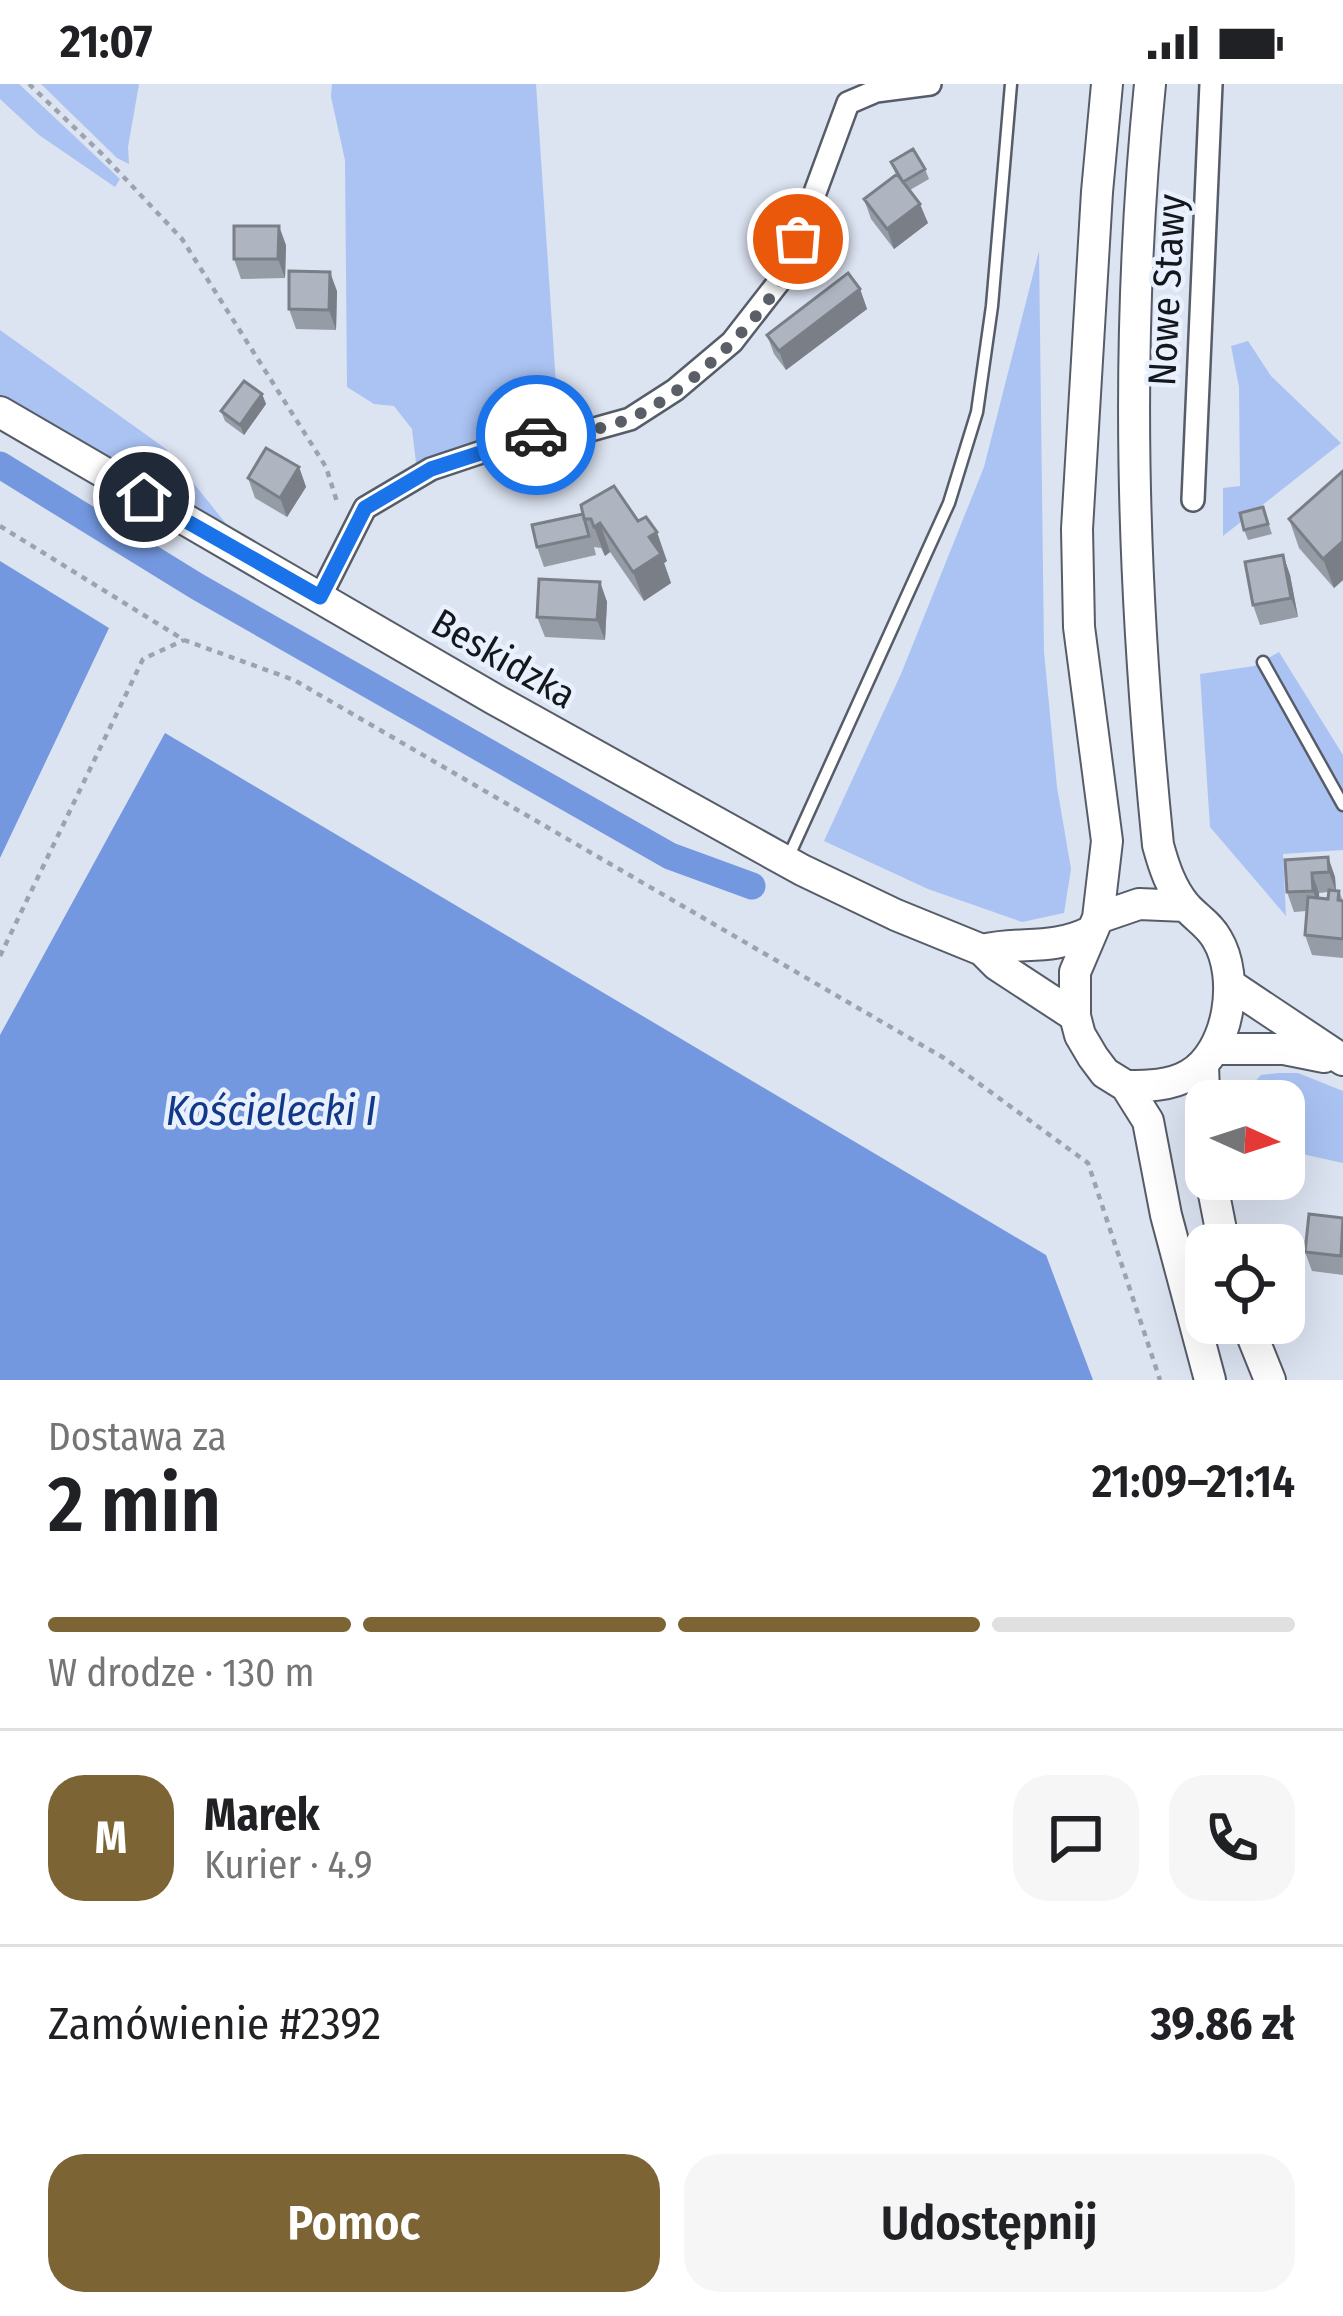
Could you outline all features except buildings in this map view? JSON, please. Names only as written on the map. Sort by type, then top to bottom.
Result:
[{"type":"main road","points":[[1107,84],[1077,529],[1081,647],[1107,841],[1094,925],[1075,972],[1075,1016],[1093,1057],[1105,1073],[1126,1086],[1148,1121],[1166,1215],[1210,1380]]},
{"type":"main road","points":[[1126,1086],[1165,1084],[1186,1077],[1208,1057],[1222,1030],[1229,984],[1220,942],[1186,906],[1167,876],[1158,845],[1139,641],[1131,373],[1150,84]]},
{"type":"main road","name":"Beskidzka","points":[[0,412],[787,861],[896,915],[982,950],[1075,1016]]},
{"type":"main road","points":[[1094,925],[1139,904],[1186,906]]},
{"type":"main road","name":"Beskidzka","points":[[982,950],[1068,942],[1094,925]]},
{"type":"main road","points":[[1229,984],[1342,1060]]},
{"type":"main road","points":[[1208,1057],[1284,1049],[1342,1060]]},
{"type":"main road","points":[[1207,1080],[1208,1057]]},
{"type":"main road","points":[[1255,1344],[1270,1380]]},
{"type":"street","points":[[320,597],[365,508],[431,469],[533,435],[580,433],[630,419],[675,390],[732,342],[785,274],[848,103],[876,92],[930,84]]},
{"type":"street","name":"Nowe Stawy","points":[[1193,500],[1211,84]]},
{"type":"lane","points":[[787,861],[949,503],[977,412],[992,306],[1011,84]]},
{"type":"lane","points":[[1263,662],[1343,805]]},
{"type":"path","points":[[29,84],[182,239],[326,466],[349,539]]},
{"type":"path","points":[[0,526],[184,640],[294,680],[944,1058],[1088,1162],[1160,1380]]},
{"type":"path","points":[[0,956],[142,659],[184,640]]},
{"type":"shaded area","points":[[0,84],[19,84],[120,179],[115,187],[39,135],[0,99]]},
{"type":"shaded area","points":[[41,84],[139,84],[129,164],[117,158]]},
{"type":"shaded area","points":[[332,84],[536,84],[558,414],[417,471],[412,429],[394,406],[374,404],[347,387],[345,160]]},
{"type":"shaded area","points":[[1039,251],[1044,652],[1057,787],[1071,869],[1064,913],[1022,922],[928,889],[824,841],[901,674],[984,467]]},
{"type":"shaded area","points":[[0,330],[166,449],[244,546],[0,395]]},
{"type":"shaded area","points":[[1248,341],[1271,376],[1341,443],[1223,536],[1223,488],[1240,486],[1239,387],[1231,346]]},
{"type":"shaded area","points":[[1279,652],[1343,755],[1343,850],[1283,854],[1286,916],[1210,827],[1200,674],[1254,666]]},
{"type":"shaded area","points":[[1298,1073],[1343,1091],[1343,1163],[1305,1155],[1305,1080],[1256,1080],[1261,1075]]},
{"type":"water","points":[[0,561],[109,628],[0,858]]},
{"type":"water","name":"Kościelecki I","points":[[165,733],[1046,1255],[1093,1380],[0,1380],[0,1035]]},
{"type":"waterway","points":[[0,465],[198,587],[670,856],[752,886]]},
{"type":"way so far","points":[[536,435],[580,433],[630,419],[675,390],[732,342],[760,310],[785,274],[798,239]]},
{"type":"route","points":[[144,497],[320,597],[365,508],[431,469],[536,435]]}]
